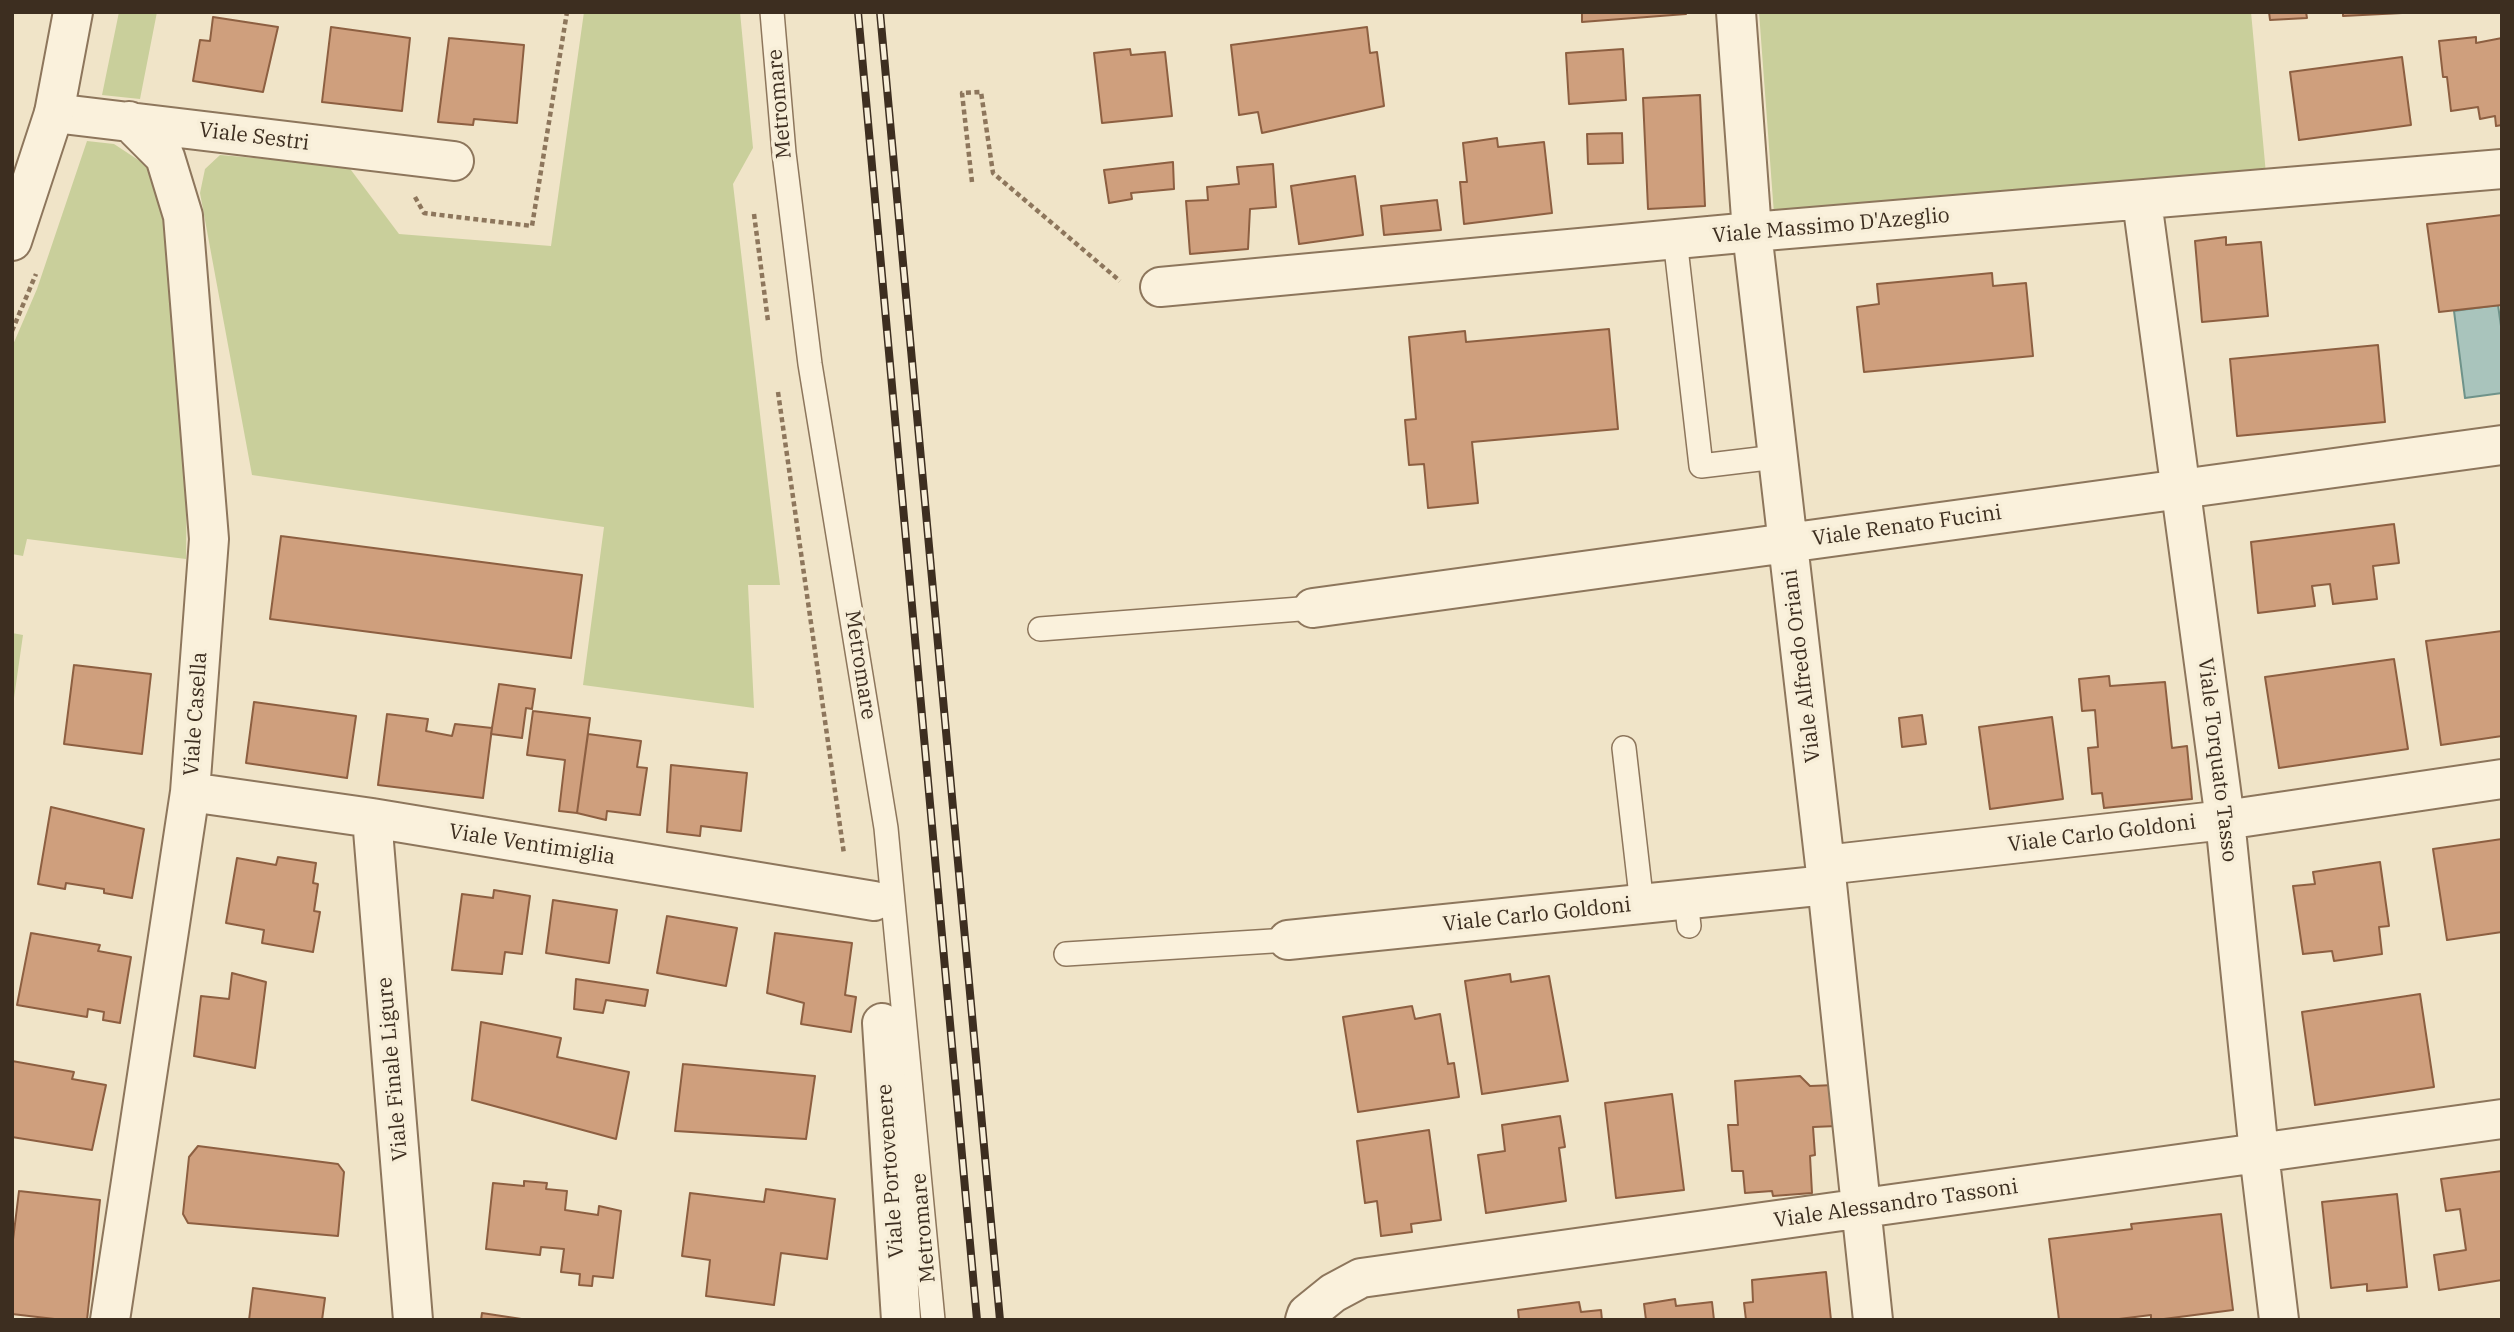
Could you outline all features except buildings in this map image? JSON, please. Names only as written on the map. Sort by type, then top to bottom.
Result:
[{"type":"street","points":[[12,241],[54,113],[73,12]]},
{"type":"street","name":"Viale Alfredo Oriani","points":[[1736,12],[1752,232],[1826,875],[1873,1320]]},
{"type":"street","name":"Viale Sestri","points":[[54,113],[454,161]]},
{"type":"street","name":"Viale Casella","points":[[110,1320],[190,792],[209,539],[183,216],[165,156],[129,121]]},
{"type":"street","name":"Viale Massimo D'Azeglio","points":[[1160,287],[1752,232],[2502,169]]},
{"type":"street","name":"Viale Torquato Tasso","points":[[2142,201],[2225,820],[2259,1153],[2280,1320]]},
{"type":"street","name":"Viale Renato Fucini","points":[[1312,608],[2502,446]]},
{"type":"street","name":"Viale Carlo Goldoni","points":[[1288,940],[1642,905],[1687,913],[1826,875],[2502,779]]},
{"type":"street","name":"Viale Ventimiglia","points":[[190,792],[372,818],[862,900]]},
{"type":"street","name":"Viale Finale Ligure","points":[[372,818],[413,1320]]},
{"type":"street","name":"Viale Portovenere","points":[[882,1023],[901,1320]]},
{"type":"street","name":"Viale Alessandro Tassoni","points":[[1305,1320],[1307,1314],[1334,1293],[1361,1278],[2502,1119]]},
{"type":"lane","name":"Metromare","points":[[772,12],[784,153],[810,364],[886,828],[933,1320]]},
{"type":"lane","points":[[1675,239],[1701,466],[1776,457]]},
{"type":"lane","points":[[1040,629],[1312,608]]},
{"type":"lane","points":[[1624,748],[1642,905]]},
{"type":"lane","points":[[1066,954],[1288,940]]},
{"type":"path","points":[[391,153],[424,213],[532,226],[567,12]]},
{"type":"path","points":[[972,182],[962,93],[981,92],[993,173],[1129,289],[1160,287]]},
{"type":"path","points":[[799,542],[862,900]]},
{"type":"green space","points":[[119,12],[157,12],[140,99],[102,95]]},
{"type":"green space","points":[[584,12],[740,12],[753,148],[733,184],[780,585],[748,585],[754,708],[583,685],[604,527],[252,475],[200,193],[205,169],[220,155],[348,166],[399,234],[551,246]]},
{"type":"green space","points":[[1759,12],[2251,12],[2266,174],[1774,214]]},
{"type":"green space","points":[[87,141],[114,144],[149,167],[165,220],[187,469],[186,559],[27,539],[23,556],[12,554],[12,347],[37,289]]},
{"type":"green space","points":[[12,633],[23,635],[12,712]]},
{"type":"water","points":[[2498,305],[2502,333],[2502,393],[2465,398],[2454,311]]},
{"type":"railway","points":[[858,12],[977,1320]]},
{"type":"railway","points":[[880,12],[1000,1320]]}]
